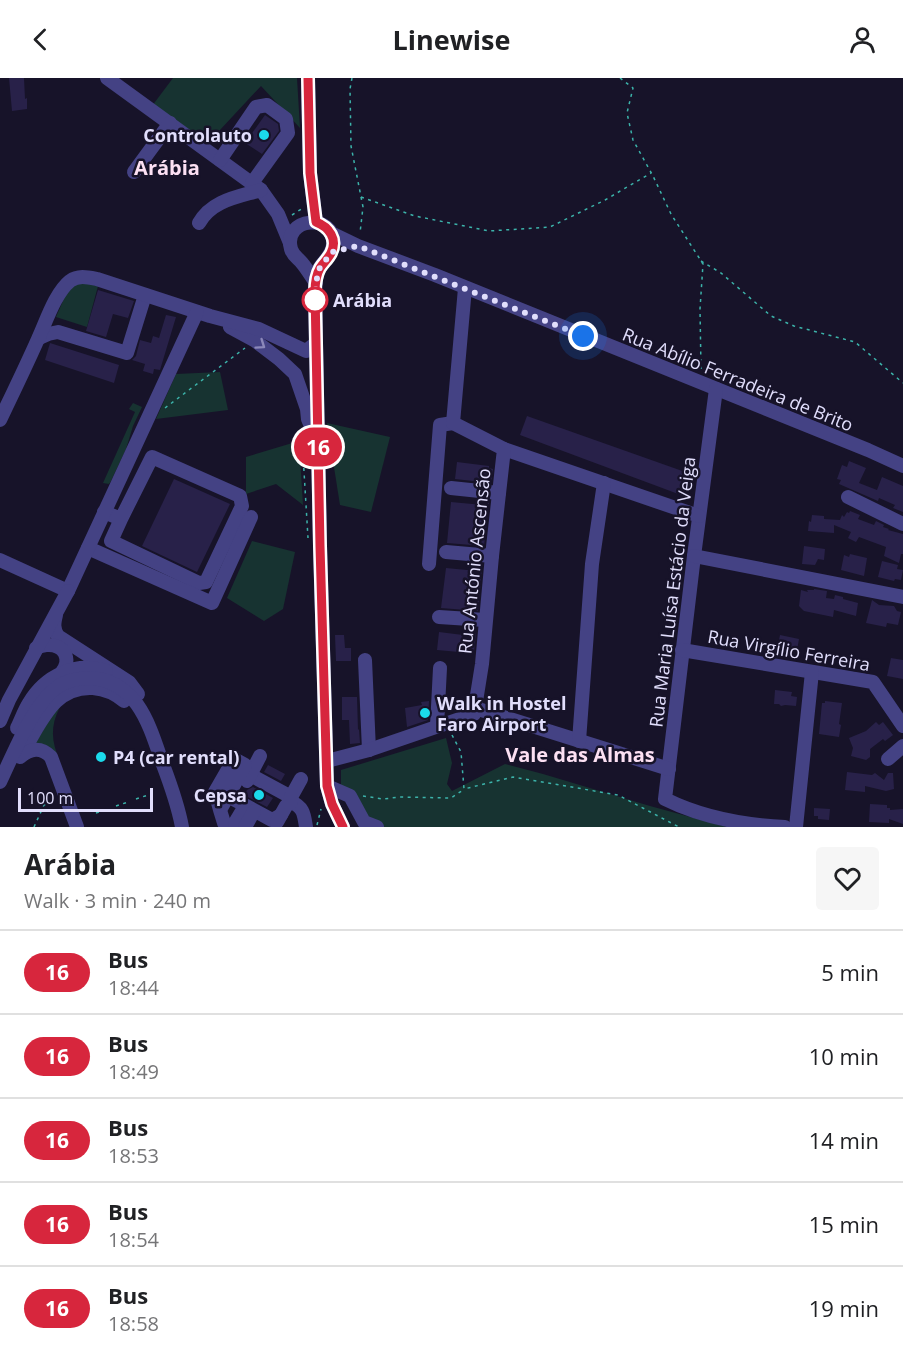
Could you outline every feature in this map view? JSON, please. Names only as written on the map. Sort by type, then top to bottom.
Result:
[{"type":"street","points":[[108,78],[257,186],[285,220],[322,224],[331,233],[333,243],[329,255],[319,269],[316,283],[316,343],[327,786],[332,804],[343,827]]},
{"type":"street","points":[[306,224],[310,173],[308,78]]},
{"type":"street","points":[[199,223],[205,213],[214,206],[257,186],[288,133],[286,119],[267,105],[256,107],[220,160]]},
{"type":"street","points":[[134,172],[170,123]]},
{"type":"street","points":[[278,214],[293,254],[302,262],[316,283]]},
{"type":"street","points":[[290,243],[294,231],[306,224]]},
{"type":"street","name":"Rua Abílio Ferradeira de Brito","points":[[331,233],[358,246],[903,466]]},
{"type":"street","points":[[302,262],[312,265],[322,262],[329,255],[358,246]]},
{"type":"street","points":[[0,420],[48,315],[64,287],[78,277],[97,279],[204,314],[259,329],[306,351],[316,343]]},
{"type":"street","points":[[429,564],[440,425],[453,423],[465,288]]},
{"type":"street","points":[[48,315],[52,326],[58,332],[127,353],[145,294]]},
{"type":"street","points":[[204,314],[254,340],[295,374],[307,409],[308,419],[318,442]]},
{"type":"street","points":[[0,722],[9,700],[68,591],[104,512],[204,314]]},
{"type":"street","points":[[39,338],[58,332]]},
{"type":"street","name":"Rua Maria Luísa Estácio da Veiga","points":[[717,389],[682,650],[665,799],[679,806],[733,821],[785,827]]},
{"type":"street","name":"Rua António Ascensão","points":[[453,423],[504,449],[482,664],[475,708]]},
{"type":"street","points":[[504,449],[699,516]]},
{"type":"street","points":[[152,457],[240,496],[242,506],[206,582],[199,583],[111,541],[121,519],[152,457]]},
{"type":"street","points":[[579,741],[592,564],[604,483]]},
{"type":"street","points":[[451,488],[499,493]]},
{"type":"street","points":[[848,497],[903,524]]},
{"type":"street","points":[[104,512],[121,519]]},
{"type":"street","points":[[88,548],[212,603],[251,517]]},
{"type":"street","points":[[446,552],[492,556]]},
{"type":"street","points":[[694,556],[903,597]]},
{"type":"street","points":[[0,560],[68,591]]},
{"type":"street","points":[[56,615],[54,626],[58,636],[129,682],[143,701],[149,714],[157,746]]},
{"type":"street","points":[[440,616],[486,620]]},
{"type":"street","points":[[36,648],[46,645],[62,649],[67,658],[67,666],[62,672]]},
{"type":"street","name":"Rua Virgílio Ferreira","points":[[682,650],[873,682],[903,726]]},
{"type":"street","points":[[365,660],[369,750]]},
{"type":"street","points":[[0,763],[29,702],[49,679],[62,672],[75,669],[99,668],[116,674]]},
{"type":"street","points":[[440,668],[442,725]]},
{"type":"street","points":[[796,827],[812,672]]},
{"type":"street","points":[[0,782],[31,720],[56,688],[70,681],[84,678],[102,680],[123,690],[146,716],[182,827]]},
{"type":"street","points":[[0,794],[47,712],[65,694],[77,689],[98,689],[120,697],[139,718],[157,746]]},
{"type":"street","points":[[327,761],[369,750],[474,714],[475,708],[669,769]]},
{"type":"street","points":[[888,759],[903,746]]},
{"type":"street","points":[[20,757],[27,751],[38,750],[51,757],[77,827]]},
{"type":"street","points":[[246,772],[260,756]]},
{"type":"street","points":[[229,823],[215,792],[234,759],[245,765],[255,813],[251,827]]},
{"type":"street","points":[[246,772],[298,805],[303,811],[306,827]]},
{"type":"street","points":[[229,823],[255,813],[286,806],[301,779]]},
{"type":"street","points":[[327,786],[350,796],[364,822],[377,827]]},
{"type":"street","points":[[179,812],[189,827]]},
{"type":"street","points":[[229,823],[255,813]]},
{"type":"street","points":[[245,827],[255,813]]},
{"type":"path","points":[[352,78],[350,89],[351,147],[363,207],[358,246]]},
{"type":"path","points":[[620,78],[633,88],[627,113],[633,140],[671,214],[703,264],[700,309],[702,384]]},
{"type":"path","points":[[361,197],[415,216],[489,231],[550,227],[605,200],[651,173]]},
{"type":"path","points":[[701,261],[721,273],[771,316],[794,326],[855,342],[903,382]]},
{"type":"path","points":[[163,410],[254,340]]},
{"type":"path","points":[[442,725],[461,752],[464,789]]},
{"type":"path","points":[[350,796],[353,792],[383,800],[400,797],[451,798],[464,789],[513,777],[618,795],[679,827]]},
{"type":"path","points":[[136,799],[148,795]]},
{"type":"path","points":[[34,827],[44,805],[60,798]]},
{"type":"path","points":[[116,806],[128,802]]},
{"type":"path","points":[[316,827],[322,807],[332,804]]},
{"type":"path","points":[[96,813],[109,809]]},
{"type":"green space","points":[[173,78],[297,78],[300,128],[261,86],[206,145],[152,106]]},
{"type":"green space","points":[[86,283],[98,286],[87,327],[56,317],[66,294],[75,284]]},
{"type":"green space","points":[[220,372],[228,410],[156,419],[176,374]]},
{"type":"green space","points":[[133,403],[142,407],[111,481],[109,484],[103,483],[135,412],[129,409]]},
{"type":"green space","points":[[327,423],[390,437],[371,512],[340,505]]},
{"type":"green space","points":[[299,441],[303,505],[276,484],[246,494],[246,457]]},
{"type":"green space","points":[[252,541],[295,552],[283,609],[264,621],[227,598]]},
{"type":"green space","points":[[63,702],[53,727],[53,740],[57,754],[47,746],[35,744],[54,712]]},
{"type":"green space","points":[[446,738],[452,763],[447,784],[452,791],[505,764],[727,827],[377,827],[341,792],[341,770]]},
{"type":"building","points":[[9,78],[24,78],[27,109],[12,111]]},
{"type":"building","name":"Controlauto","points":[[265,115],[278,124],[279,131],[262,154],[245,143]]},
{"type":"building","points":[[98,290],[134,301],[128,318],[113,314],[106,337],[86,331]]},
{"type":"building","points":[[166,315],[176,317],[160,370],[154,369],[153,374],[143,371],[145,364],[132,360],[136,356],[140,340],[151,343],[153,336],[159,338]]},
{"type":"building","points":[[50,343],[119,365],[114,383],[45,360]]},
{"type":"building","points":[[527,416],[688,473],[681,495],[520,435]]},
{"type":"building","points":[[849,461],[866,468],[859,483],[877,490],[882,477],[903,486],[903,512],[893,508],[895,505],[879,498],[878,501],[839,484],[841,480],[837,479],[842,465],[847,467]]},
{"type":"building","points":[[457,462],[489,466],[493,469],[491,483],[455,479]]},
{"type":"building","points":[[174,479],[230,504],[197,572],[142,546]]},
{"type":"building","points":[[451,502],[483,505],[483,502],[489,503],[484,546],[447,543]]},
{"type":"building","points":[[850,511],[860,515],[858,519],[874,525],[876,521],[888,530],[903,534],[903,554],[901,554],[899,563],[884,556],[886,547],[859,537],[856,542],[848,538],[851,532],[834,525],[834,533],[808,531],[812,515],[824,516],[824,519],[840,520],[842,515],[844,517]]},
{"type":"building","points":[[804,546],[825,549],[824,560],[818,559],[815,565],[802,564]]},
{"type":"building","points":[[850,554],[867,558],[864,576],[841,570],[844,555],[849,557]]},
{"type":"building","points":[[882,561],[898,565],[897,569],[903,570],[901,580],[895,579],[894,581],[878,577]]},
{"type":"building","points":[[446,568],[477,571],[478,568],[482,569],[478,611],[441,608]]},
{"type":"building","points":[[801,590],[808,592],[807,590],[827,591],[826,598],[834,599],[835,595],[858,603],[856,616],[834,610],[833,617],[804,611],[799,606]]},
{"type":"building","points":[[872,600],[879,605],[894,606],[897,611],[901,612],[898,625],[887,623],[886,627],[866,623]]},
{"type":"building","points":[[439,632],[471,636],[471,633],[476,633],[474,652],[437,650]]},
{"type":"building","points":[[335,635],[344,635],[345,648],[351,648],[351,661],[336,661]]},
{"type":"building","points":[[780,635],[799,639],[797,650],[787,648],[787,652],[777,650]]},
{"type":"building","points":[[891,658],[903,660],[903,679],[887,676]]},
{"type":"building","points":[[775,690],[792,692],[791,696],[797,697],[796,706],[774,704]]},
{"type":"building","points":[[342,697],[357,697],[360,743],[350,744],[349,720],[342,720]]},
{"type":"building","name":"Walk in Hostel Faro Airport","points":[[429,701],[428,720],[407,727],[405,708],[422,705],[421,702]]},
{"type":"building","points":[[825,701],[842,703],[839,737],[819,734],[822,703]]},
{"type":"building","points":[[876,722],[879,725],[883,722],[893,735],[870,749],[870,757],[866,760],[851,756],[853,748],[849,738],[866,731]]},
{"type":"building","points":[[268,765],[285,774],[281,781],[264,772]]},
{"type":"building","points":[[847,772],[872,775],[875,773],[884,780],[888,773],[893,773],[894,789],[886,791],[865,786],[865,792],[845,790]]},
{"type":"building","points":[[253,787],[273,798],[267,807],[244,795]]},
{"type":"building","points":[[870,804],[887,805],[890,810],[903,809],[903,824],[889,819],[889,823],[869,822]]},
{"type":"building","points":[[814,808],[830,809],[829,820],[818,819],[818,816],[814,816]]},
{"type":"bus line","name":"16","points":[[308,78],[310,173],[316,222],[327,228],[333,238],[330,256],[319,269],[316,283],[316,363],[327,786],[332,804],[343,827]]},
{"type":"place","name":"Controlauto","points":[[264,135]]},
{"type":"place","name":"Arábia","points":[[315,300]]},
{"type":"place","name":"Walk in Hostel Faro Airport","points":[[425,713]]},
{"type":"place","name":"P4 (car rental)","points":[[101,757]]},
{"type":"place","name":"Cepsa","points":[[259,795]]},
{"type":"district","name":"Arábia","points":[[167,167]]},
{"type":"district","name":"Vale das Almas","points":[[580,754]]},
{"type":"route","points":[[315,300],[319,269],[332,252],[358,246],[583,336]]}]
